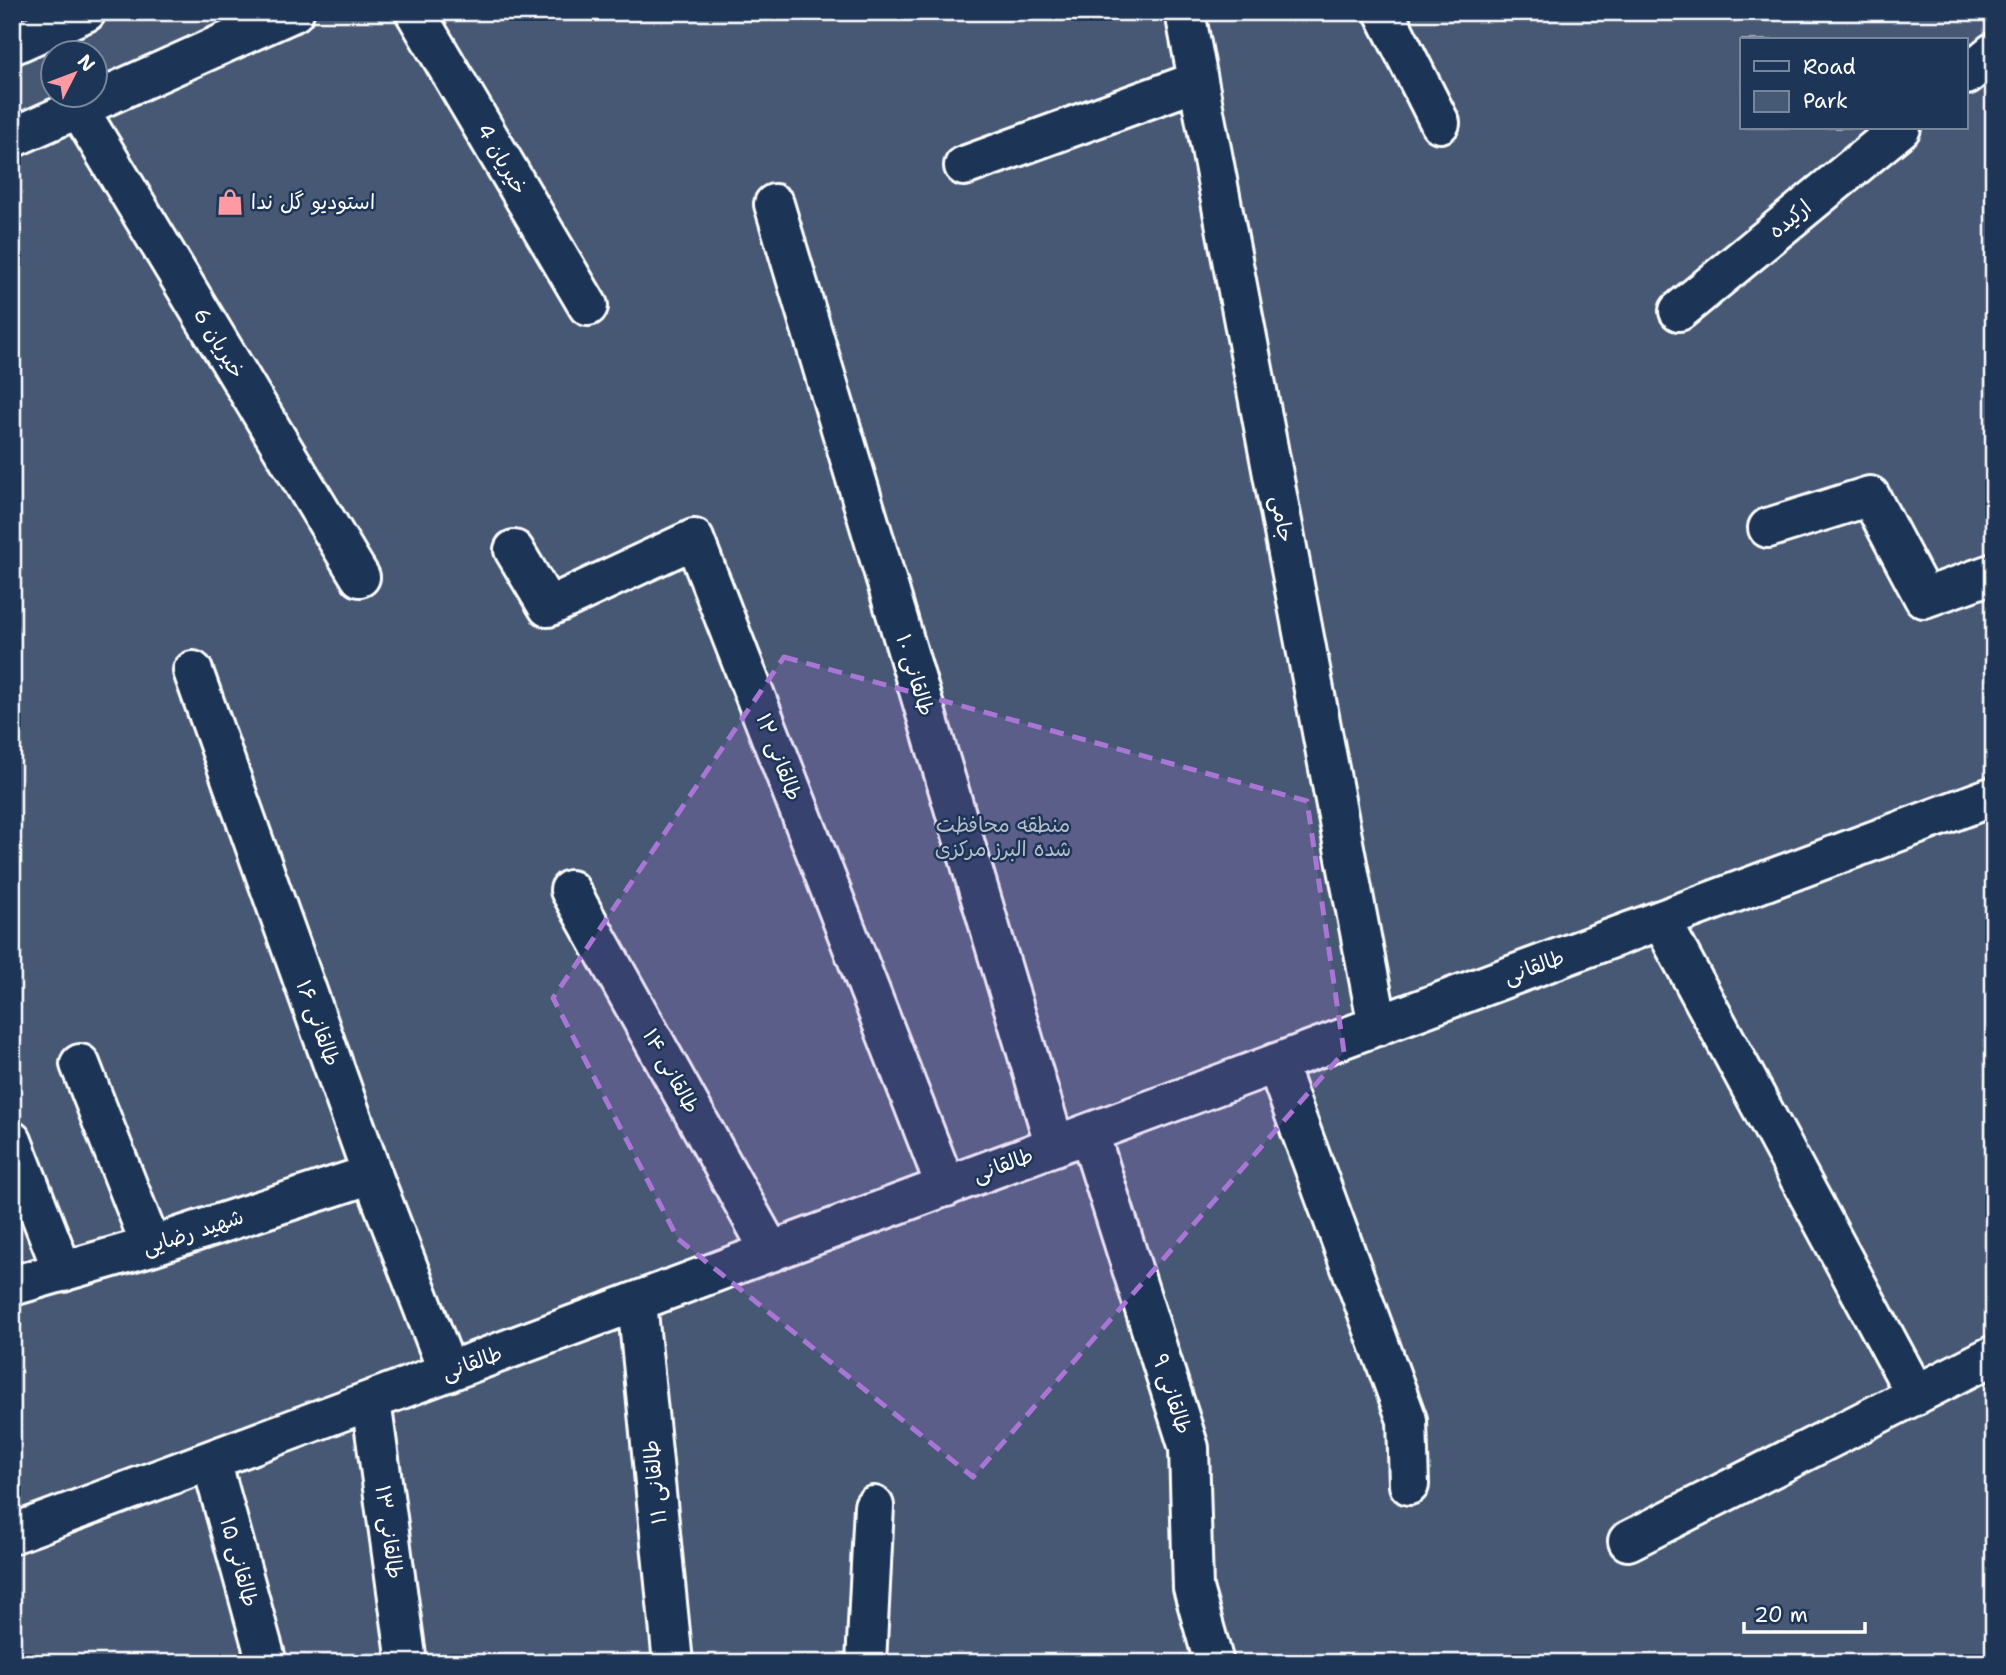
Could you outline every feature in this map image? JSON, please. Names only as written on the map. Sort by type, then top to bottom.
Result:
[{"type":"street","points":[[12,45],[86,12]]},
{"type":"street","points":[[108,95],[294,12]]},
{"type":"street","name":"خیریان 4","points":[[415,12],[588,306]]},
{"type":"street","name":"جامی","points":[[1185,12],[1378,1026]]},
{"type":"street","points":[[1384,12],[1440,123]]},
{"type":"street","points":[[1968,73],[1994,52]]},
{"type":"street","points":[[964,166],[1198,81]]},
{"type":"street","points":[[12,138],[78,108]]},
{"type":"street","name":"خیریان 6","points":[[78,108],[360,577]]},
{"type":"street","name":"ارکیده","points":[[1679,311],[1899,130]]},
{"type":"street","name":"طالقانی ۱۰","points":[[774,204],[1072,1140]]},
{"type":"street","points":[[1768,528],[1870,496],[1924,598],[1994,573]]},
{"type":"street","name":"طالقانی ۱۲","points":[[514,550],[548,607],[694,539],[946,1187]]},
{"type":"street","name":"طالقانی ۱۶","points":[[193,671],[372,1174],[448,1372]]},
{"type":"street","name":"طالقانی","points":[[12,1534],[1994,796]]},
{"type":"street","name":"طالقانی ۱۴","points":[[570,890],[771,1252]]},
{"type":"street","points":[[1661,920],[1916,1395]]},
{"type":"street","points":[[1276,1063],[1407,1420],[1409,1485]]},
{"type":"street","points":[[80,1064],[151,1246]]},
{"type":"street","name":"طالقانی ۹","points":[[1072,1140],[1189,1448],[1193,1588],[1214,1663]]},
{"type":"street","points":[[12,1141],[63,1272]]},
{"type":"street","name":"شهید رضایی","points":[[12,1286],[151,1246],[372,1174]]},
{"type":"street","name":"طالقانی ۱۱","points":[[637,1302],[673,1663]]},
{"type":"street","points":[[1628,1541],[1994,1356]]},
{"type":"street","name":"طالقانی ۱۳","points":[[371,1401],[407,1663]]},
{"type":"street","name":"طالقانی ۱۵","points":[[211,1460],[267,1663]]},
{"type":"street","points":[[866,1663],[874,1506]]},
{"type":"highlighted area","points":[[784,657],[1307,801],[1344,1052],[973,1477],[678,1239],[553,998]]},
{"type":"green space","name":"منطقه محافظت شده البرز مرکزی","points":[[12,12],[1994,12],[1994,1663],[12,1663]]},
{"type":"place","name":"استودیو گل ندا","points":[[230,202]]}]
